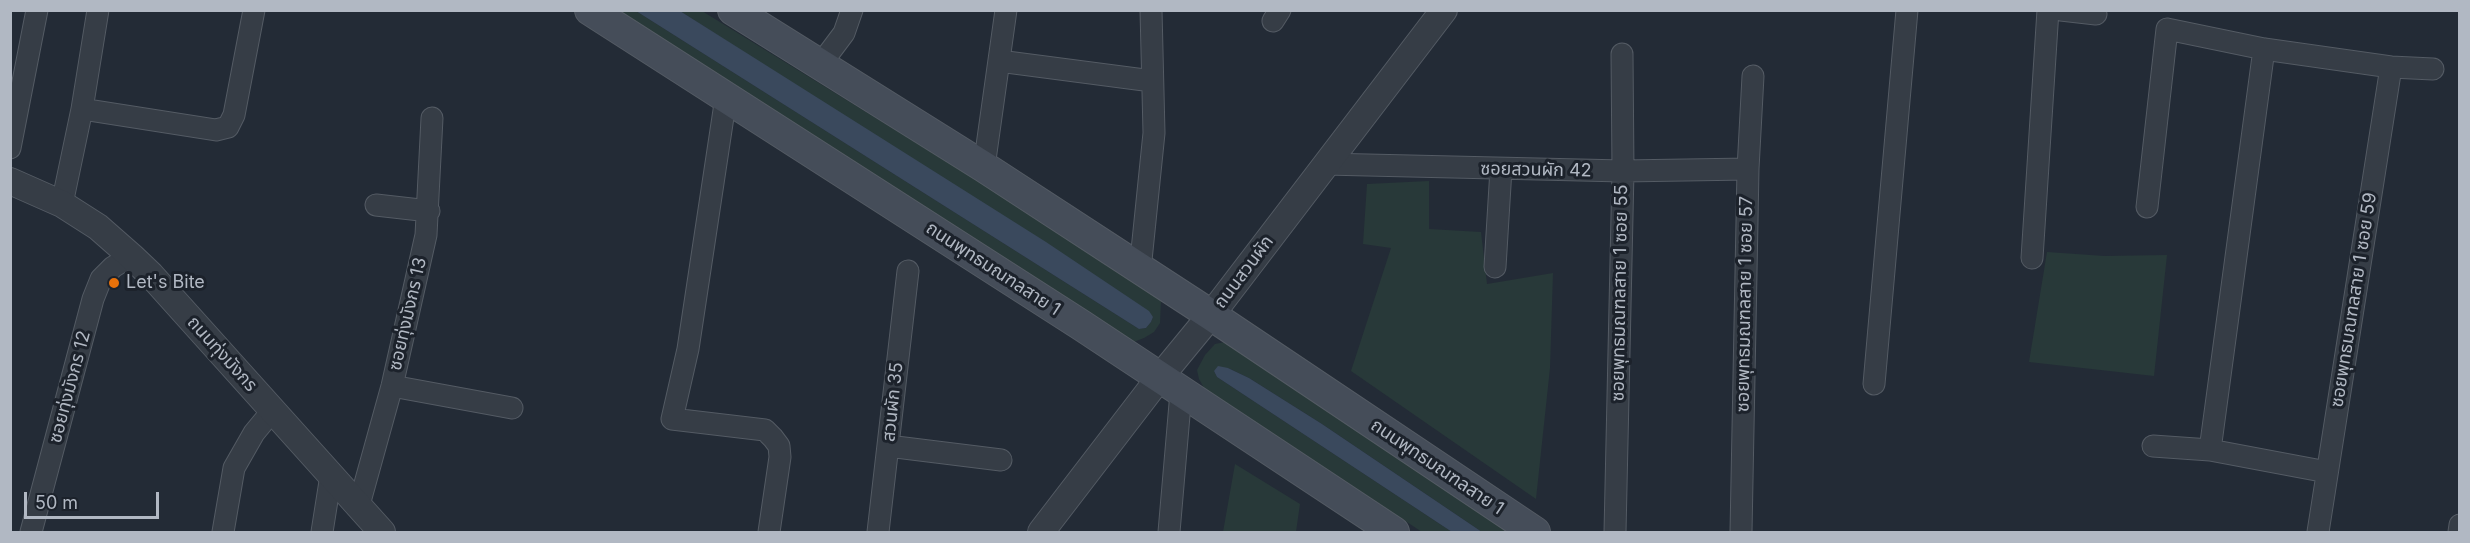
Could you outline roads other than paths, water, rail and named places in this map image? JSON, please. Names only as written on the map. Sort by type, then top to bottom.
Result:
[{"type":"main road","name":"ถนนพุทธมณฑลสาย 1","points":[[590,10],[1170,378],[1394,532]]},
{"type":"main road","name":"ถนนพุทธมณฑลสาย 1","points":[[735,11],[984,167],[1140,270],[1207,321],[1535,532]]},
{"type":"street","points":[[10,148],[37,10]]},
{"type":"street","points":[[62,204],[82,109],[98,10]]},
{"type":"street","points":[[82,109],[216,130],[228,127],[234,115],[254,10]]},
{"type":"street","points":[[820,66],[844,33],[852,10]]},
{"type":"street","points":[[984,167],[1006,10]]},
{"type":"street","points":[[1140,270],[1154,133],[1151,10]]},
{"type":"street","name":"ถนนสวนผัก","points":[[1041,532],[1170,378],[1207,321],[1444,10]]},
{"type":"street","points":[[1874,384],[1907,10]]},
{"type":"street","points":[[2032,258],[2048,10]]},
{"type":"street","points":[[2061,10],[2096,14]]},
{"type":"street","points":[[2147,207],[2167,29],[2264,49],[2391,67],[2433,69]]},
{"type":"street","points":[[2210,450],[2264,49]]},
{"type":"street","name":"ซอยพุทธมณฑลสาย 1 ซอย 55","points":[[1615,532],[1623,171],[1622,54]]},
{"type":"street","points":[[999,61],[1152,81]]},
{"type":"street","name":"ซอยพุทธมณฑลสาย 1 ซอย 59","points":[[2318,532],[2391,67]]},
{"type":"street","name":"ซอยพุทธมณฑลสาย 1 ซอย 57","points":[[1741,532],[1748,169],[1753,76]]},
{"type":"street","points":[[726,97],[688,349],[672,419],[765,430],[773,438],[779,446],[780,457],[770,532]]},
{"type":"street","name":"ซอยทุ่งมังกร 13","points":[[360,505],[392,386],[426,235],[432,118]]},
{"type":"street","name":"ซอยสวนผัก 42","points":[[1325,164],[1501,170],[1748,169]]},
{"type":"street","points":[[1495,267],[1501,170]]},
{"type":"street","name":"ถนนทุ่งมังกร","points":[[10,181],[62,204],[98,227],[131,256],[151,275],[382,532]]},
{"type":"street","points":[[376,205],[429,211]]},
{"type":"street","name":"ซอยทุ่งมังกร 12","points":[[31,532],[93,299],[101,279],[113,267],[131,256]]},
{"type":"street","name":"สวนผัก 35","points":[[878,532],[908,271]]},
{"type":"street","points":[[1169,532],[1170,378]]},
{"type":"street","points":[[392,386],[512,408]]},
{"type":"street","points":[[223,532],[234,468],[254,433],[273,410]]},
{"type":"street","points":[[888,446],[1001,460]]},
{"type":"street","points":[[2153,446],[2210,450],[2327,472]]},
{"type":"street","points":[[322,532],[331,475]]},
{"type":"street","points":[[2458,532],[2460,525]]},
{"type":"water","points":[[636,11],[680,11],[1046,242],[1149,311],[1153,317],[1151,322],[1146,328],[1139,329]]},
{"type":"water","points":[[1218,366],[1249,378],[1322,424],[1482,532],[1452,532],[1217,377],[1214,371]]},
{"type":"place","name":"Let's Bite","points":[[114,283]]}]
